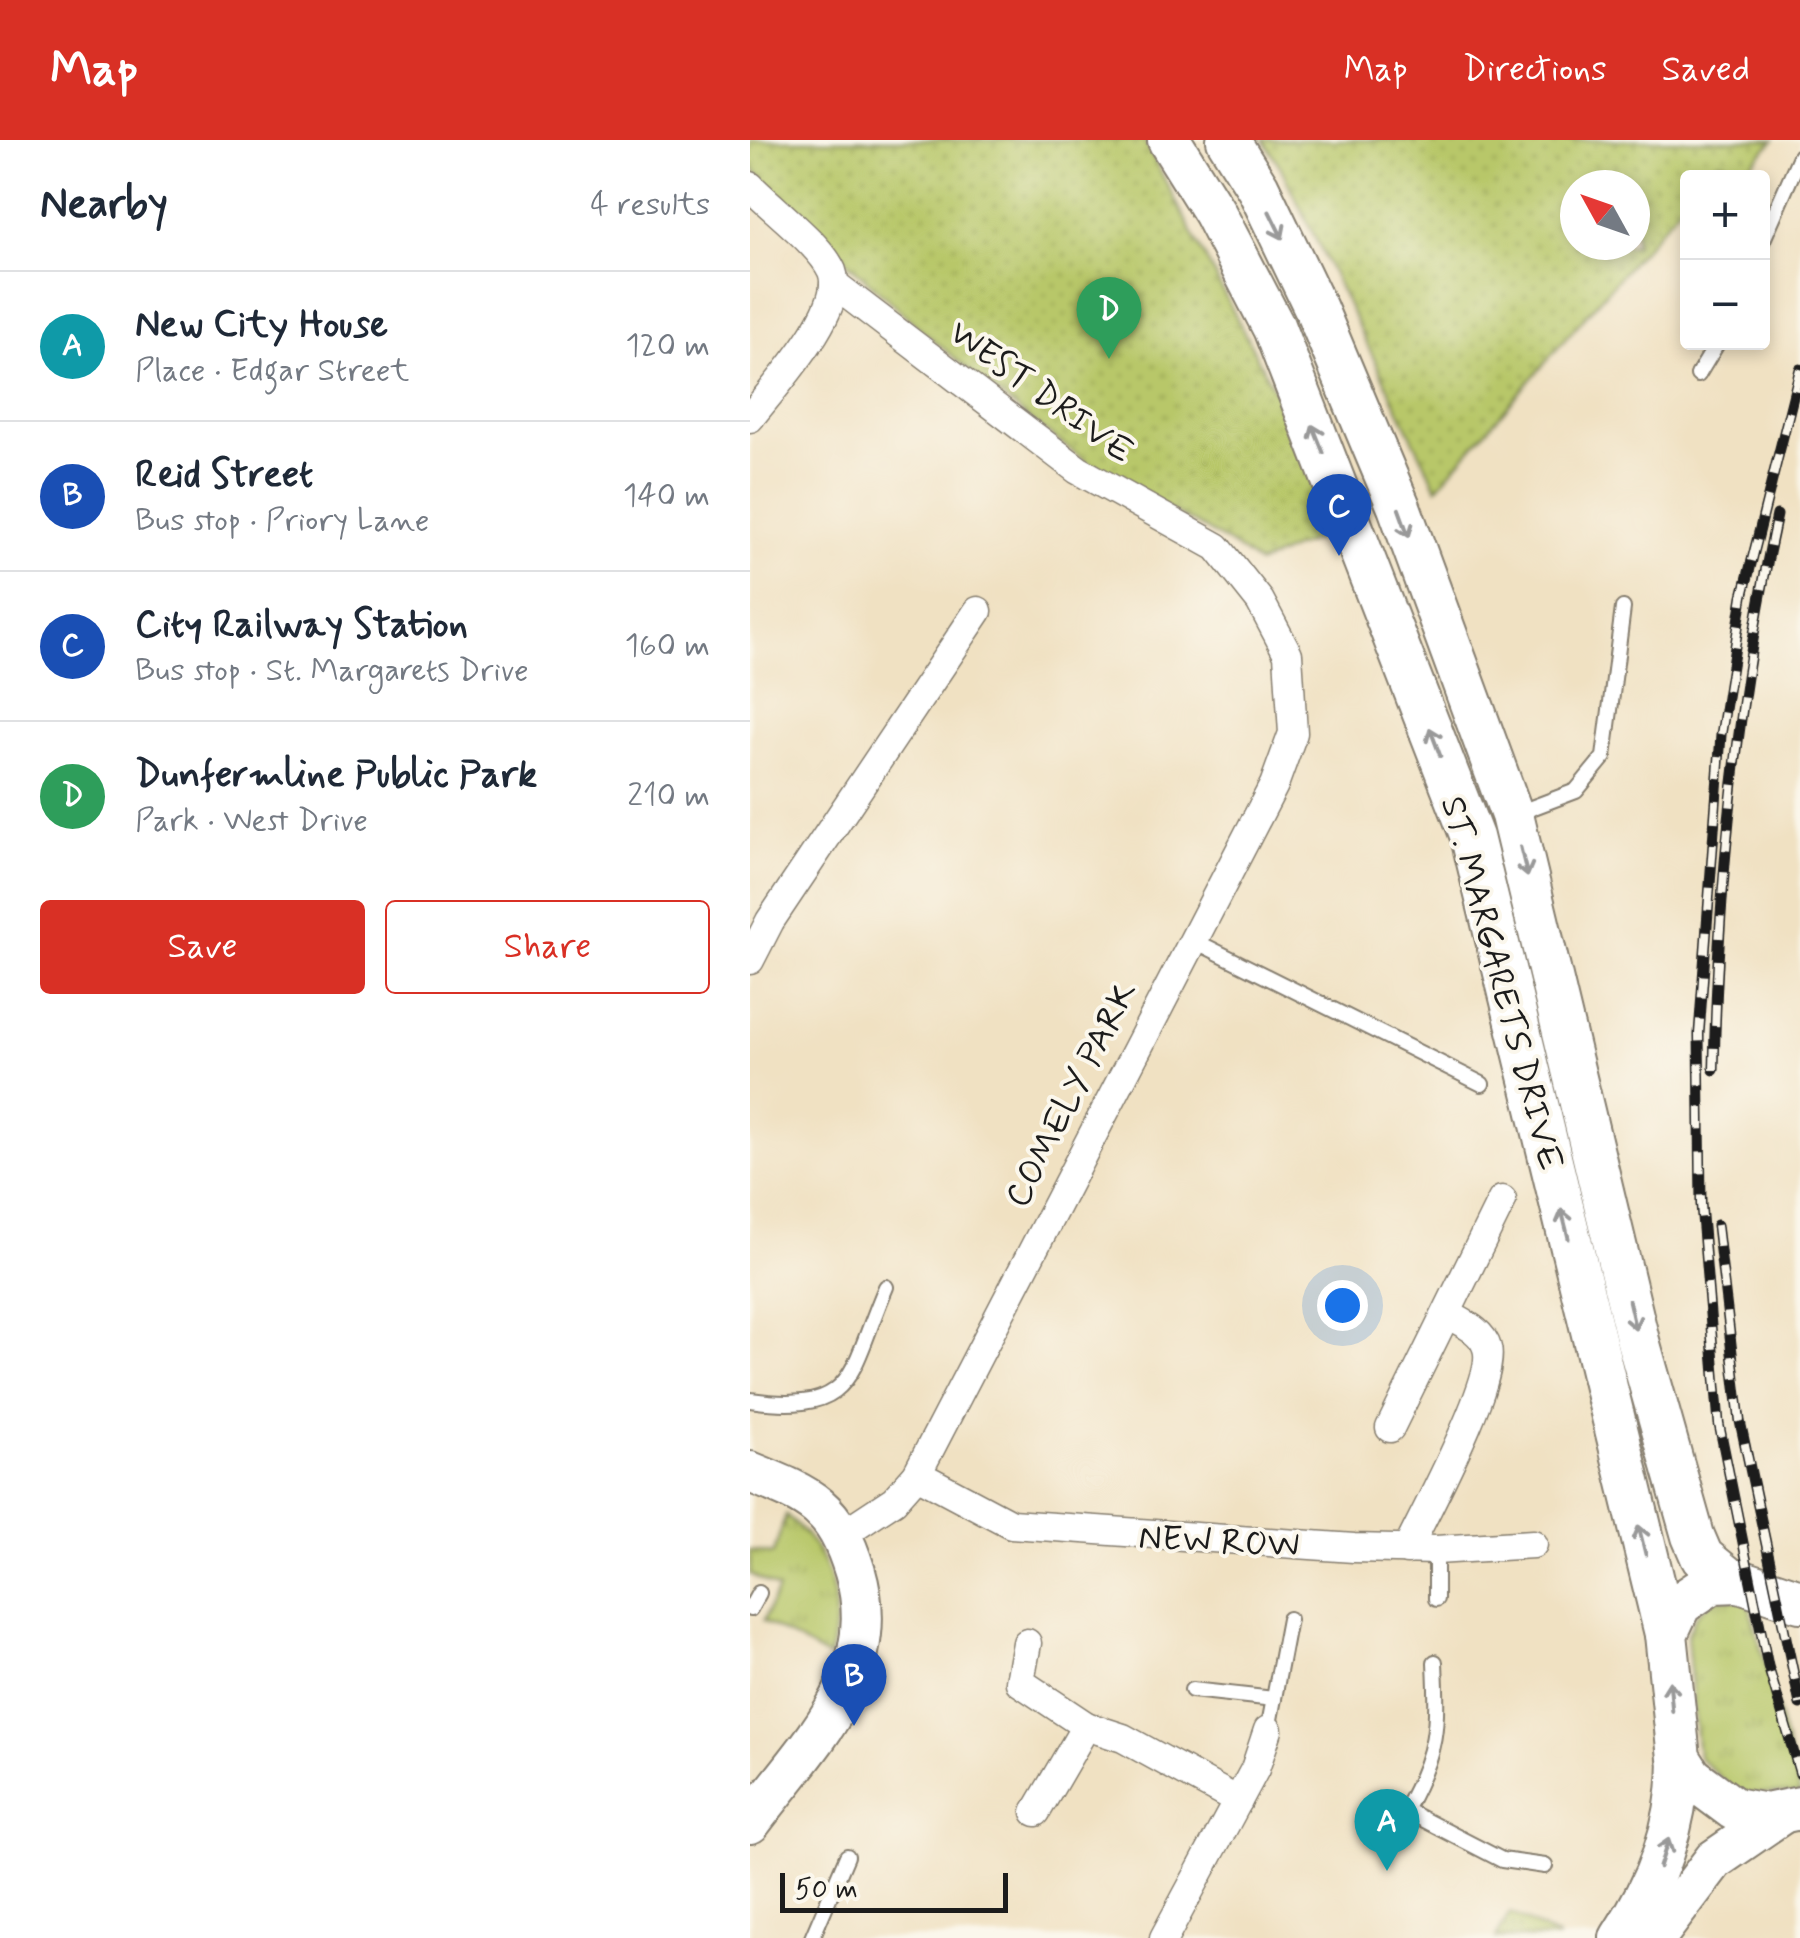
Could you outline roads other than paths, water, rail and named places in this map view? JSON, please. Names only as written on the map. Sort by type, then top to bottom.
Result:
[{"type":"main road","name":"ST. MARGARETS DRIVE","points":[[1169,140],[1214,212],[1274,328],[1472,837],[1666,1634],[1678,1758]]},
{"type":"main road","name":"ST. MARGARETS DRIVE","points":[[1228,140],[1258,188],[1316,309],[1398,508],[1512,814],[1638,1341],[1698,1548],[1711,1567],[1730,1580]]},
{"type":"main road","points":[[1666,1634],[1687,1597],[1713,1582],[1730,1580],[1793,1596]]},
{"type":"main road","points":[[1678,1758],[1690,1776],[1718,1800],[1750,1812],[1791,1811]]},
{"type":"street","name":"WEST DRIVE","points":[[750,186],[812,246],[832,270],[834,284],[1078,470],[1217,547],[1260,601],[1288,654]]},
{"type":"street","points":[[750,418],[813,336],[831,302],[834,284]]},
{"type":"street","points":[[750,960],[770,921],[978,610]]},
{"type":"street","name":"COMELY PARK","points":[[844,1533],[894,1500],[917,1474],[1274,784],[1294,733],[1288,654]]},
{"type":"street","points":[[1390,1428],[1502,1200]]},
{"type":"street","points":[[1407,1550],[1466,1426],[1490,1360],[1482,1336],[1447,1314]]},
{"type":"street","points":[[750,1472],[820,1506],[844,1533],[859,1586],[865,1630],[858,1668],[839,1703],[750,1824]]},
{"type":"street","name":"NEW ROW","points":[[917,1474],[1011,1524],[1134,1536],[1407,1550],[1534,1544]]},
{"type":"street","points":[[1027,1642],[1020,1682],[1086,1726],[1124,1738],[1238,1801]]},
{"type":"street","points":[[1036,1812],[1086,1726]]},
{"type":"street","points":[[1164,1938],[1238,1801],[1268,1730]]},
{"type":"street","points":[[1620,1938],[1647,1896],[1661,1863],[1674,1814],[1678,1758]]},
{"type":"street","points":[[1654,1938],[1714,1860],[1791,1811]]},
{"type":"lane","points":[[1770,224],[1800,156]]},
{"type":"lane","points":[[1698,375],[1713,350]]},
{"type":"lane","points":[[1512,814],[1576,791],[1604,756],[1623,608]]},
{"type":"lane","points":[[1192,940],[1482,1084]]},
{"type":"lane","points":[[750,1400],[787,1405],[819,1402],[842,1389],[886,1287]]},
{"type":"lane","points":[[1436,1550],[1436,1599]]},
{"type":"lane","points":[[750,1609],[760,1593]]},
{"type":"lane","points":[[1268,1730],[1289,1619]]},
{"type":"lane","points":[[1436,1662],[1438,1718],[1431,1762],[1405,1810],[1502,1860],[1545,1866]]},
{"type":"lane","points":[[1192,1690],[1274,1699]]},
{"type":"lane","points":[[812,1938],[848,1856]]},
{"type":"railway","points":[[1800,369],[1743,596],[1721,735],[1699,1034],[1701,1204],[1719,1424],[1768,1666],[1800,1774]]},
{"type":"railway","points":[[1714,1070],[1720,930],[1732,791],[1751,652],[1777,515]]},
{"type":"railway","points":[[1717,1225],[1740,1421],[1800,1704]]},
{"type":"place","name":"Dunfermline Public Park","points":[[1109,359]]},
{"type":"place","name":"City Railway Station","points":[[1339,556]]},
{"type":"place","name":"Reid Street","points":[[854,1726]]},
{"type":"place","name":"New City House","points":[[1387,1871]]}]
